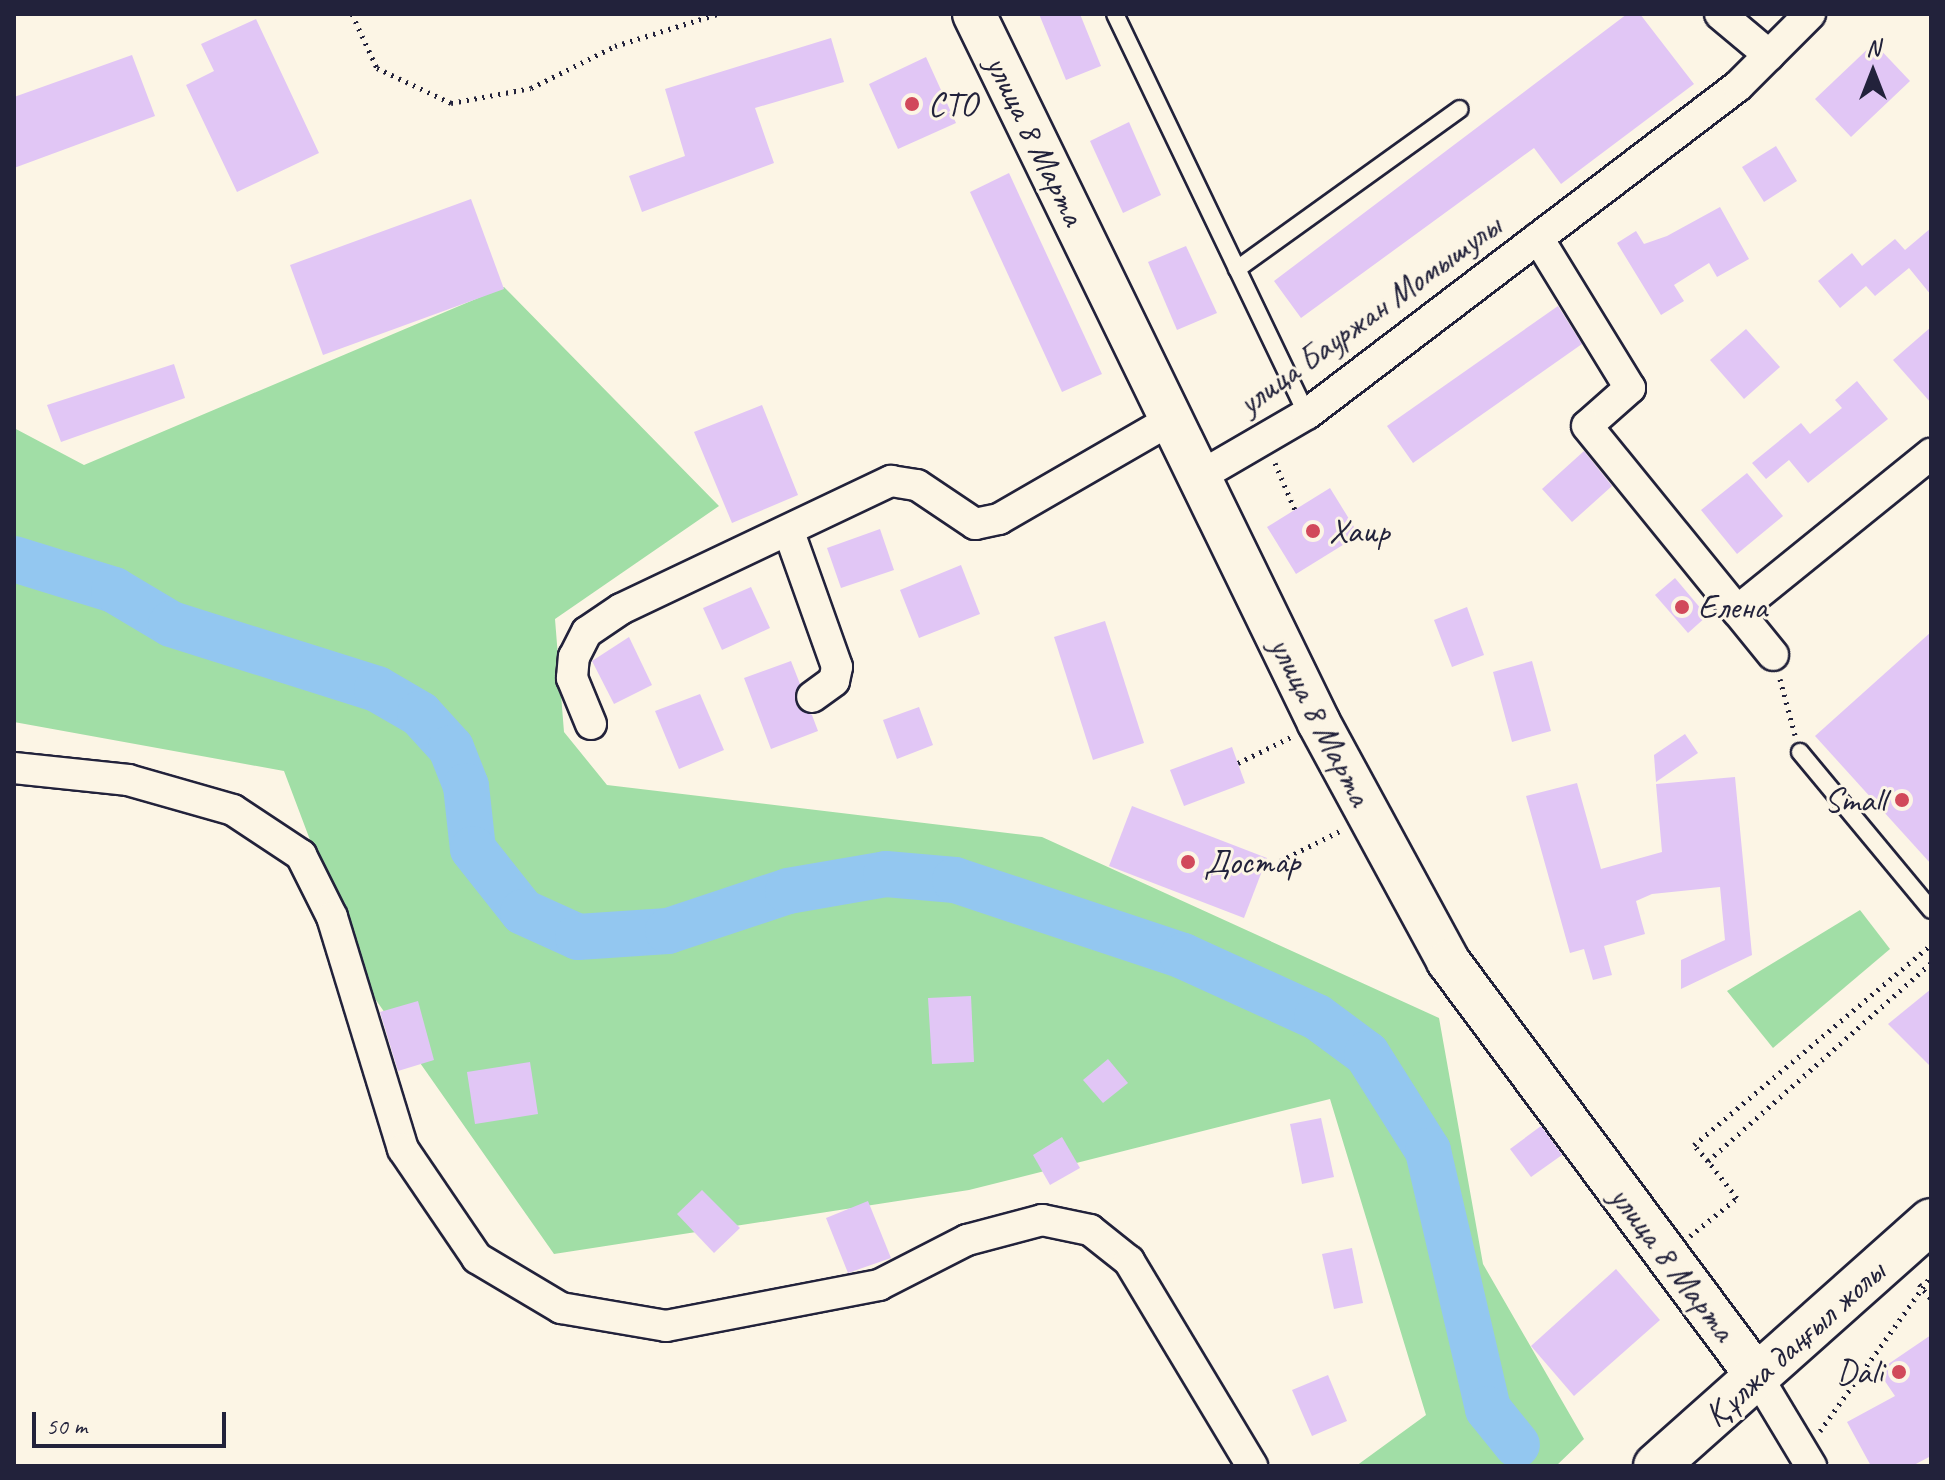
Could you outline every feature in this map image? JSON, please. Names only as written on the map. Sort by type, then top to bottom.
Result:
[{"type":"main road","name":"Құлжа даңғыл жолы","points":[[1656,1466],[1931,1221]]},
{"type":"street","name":"улица 8 Марта","points":[[974,14],[1202,475],[1319,723],[1448,961],[1757,1376]]},
{"type":"street","points":[[1720,14],[1769,55]]},
{"type":"street","name":"улица Бауржан Момышулы","points":[[1202,475],[1307,414],[1538,238],[1769,55],[1810,14]]},
{"type":"street","name":"улица Бауржан Момышулы","points":[[1538,238],[1630,388],[1587,426],[1773,655]]},
{"type":"street","points":[[591,724],[572,678],[587,632],[891,481],[917,485],[975,524],[999,519],[1174,418]]},
{"type":"street","points":[[1737,611],[1931,454]]},
{"type":"street","points":[[789,532],[837,667],[834,681],[812,697]]},
{"type":"street","points":[[14,768],[128,780],[233,810],[301,855],[332,917],[403,1149],[477,1258],[561,1308],[666,1326],[879,1285],[967,1240],[1042,1220],[1090,1230],[1129,1261],[1252,1466]]},
{"type":"street","points":[[1757,1376],[1802,1461]]},
{"type":"lane","points":[[1115,14],[1307,414]]},
{"type":"lane","points":[[1237,269],[1460,109]]},
{"type":"lane","points":[[1800,752],[1931,910]]},
{"type":"path","points":[[352,14],[377,68],[451,103],[531,88],[615,46],[717,14]]},
{"type":"path","points":[[1264,439],[1295,510]]},
{"type":"path","points":[[1773,655],[1800,752]]},
{"type":"path","points":[[1238,763],[1319,723]]},
{"type":"path","points":[[1280,861],[1370,816]]},
{"type":"path","points":[[1692,1234],[1737,1198],[1694,1145],[1931,945]]},
{"type":"path","points":[[1708,1161],[1931,963]]},
{"type":"path","points":[[1802,1461],[1931,1276]]},
{"type":"green space","points":[[504,287],[719,506],[555,619],[564,732],[607,785],[1042,837],[1439,1018],[1483,1264],[1584,1439],[1556,1466],[1356,1466],[1426,1415],[1330,1099],[969,1190],[554,1254],[364,983],[284,771],[14,722],[14,428],[84,465]]},
{"type":"green space","points":[[1860,910],[1890,949],[1773,1048],[1727,991]]},
{"type":"building","points":[[1039,14],[1080,14],[1101,66],[1066,80]]},
{"type":"building","points":[[1627,14],[1640,14],[1694,84],[1561,184],[1534,148],[1301,318],[1274,281]]},
{"type":"building","points":[[256,19],[319,153],[237,192],[186,85],[214,71],[201,44]]},
{"type":"building","points":[[831,38],[844,82],[755,108],[774,163],[642,212],[629,176],[685,156],[665,89]]},
{"type":"building","points":[[1874,43],[1910,81],[1851,137],[1815,99]]},
{"type":"building","points":[[132,55],[155,116],[14,168],[14,97]]},
{"type":"building","name":"СТО","points":[[926,57],[956,123],[898,149],[869,84]]},
{"type":"building","points":[[1129,122],[1161,195],[1123,213],[1090,141]]},
{"type":"building","points":[[1776,146],[1797,181],[1764,202],[1742,167]]},
{"type":"building","points":[[1009,173],[1102,374],[1062,392],[970,192]]},
{"type":"building","points":[[471,199],[504,289],[323,355],[290,265]]},
{"type":"building","points":[[1720,207],[1749,259],[1717,277],[1709,263],[1674,285],[1684,301],[1661,315],[1617,243],[1636,231],[1644,244],[1667,236]]},
{"type":"building","points":[[1931,228],[1931,295],[1909,268],[1875,296],[1866,286],[1840,308],[1818,281],[1852,253],[1862,266],[1895,239],[1905,250]]},
{"type":"building","points":[[1186,246],[1217,313],[1177,330],[1148,262]]},
{"type":"building","points":[[1558,306],[1582,344],[1413,463],[1387,426]]},
{"type":"building","points":[[1931,327],[1931,403],[1893,360]]},
{"type":"building","points":[[1746,329],[1780,367],[1744,399],[1710,360]]},
{"type":"building","points":[[174,364],[185,398],[61,442],[47,405]]},
{"type":"building","points":[[1857,381],[1888,419],[1808,483],[1789,460],[1766,479],[1752,463],[1801,423],[1810,434],[1842,408],[1835,400]]},
{"type":"building","points":[[762,405],[798,495],[732,523],[694,432]]},
{"type":"building","points":[[1584,451],[1612,486],[1572,522],[1542,489]]},
{"type":"building","points":[[1747,473],[1783,516],[1737,554],[1701,510]]},
{"type":"building","name":"Хаир","points":[[1330,488],[1359,535],[1296,574],[1267,527]]},
{"type":"building","points":[[880,529],[894,570],[841,588],[827,548]]},
{"type":"building","points":[[961,565],[980,614],[919,638],[900,590]]},
{"type":"building","name":"Елена","points":[[1675,578],[1707,616],[1688,633],[1655,595]]},
{"type":"building","points":[[751,587],[770,628],[722,650],[703,608]]},
{"type":"building","points":[[1467,607],[1484,655],[1452,667],[1434,620]]},
{"type":"building","points":[[1105,621],[1144,743],[1093,760],[1054,637]]},
{"type":"building","name":"Small","points":[[1931,632],[1931,864],[1815,736]]},
{"type":"building","points":[[629,637],[652,685],[614,704],[592,661]]},
{"type":"building","points":[[791,661],[800,684],[797,707],[812,715],[818,731],[771,749],[744,678]]},
{"type":"building","points":[[1532,661],[1551,731],[1512,742],[1493,672]]},
{"type":"building","points":[[700,694],[724,750],[679,769],[655,711]]},
{"type":"building","points":[[919,707],[933,745],[897,759],[883,720]]},
{"type":"building","points":[[1685,734],[1698,753],[1656,782],[1654,755]]},
{"type":"building","points":[[1232,747],[1245,783],[1184,806],[1170,770]]},
{"type":"building","points":[[1735,777],[1752,955],[1681,989],[1681,960],[1725,940],[1720,887],[1652,894],[1636,901],[1645,934],[1604,946],[1612,975],[1593,980],[1584,949],[1570,953],[1526,796],[1577,783],[1601,869],[1662,852],[1656,784]]},
{"type":"building","name":"Достар","points":[[1132,806],[1267,858],[1244,918],[1109,866]]},
{"type":"building","points":[[1931,989],[1931,1067],[1888,1024]]},
{"type":"building","points":[[971,996],[974,1062],[932,1064],[928,998]]},
{"type":"building","points":[[418,1001],[434,1060],[398,1071],[380,1012]]},
{"type":"building","points":[[1108,1059],[1128,1083],[1103,1103],[1083,1080]]},
{"type":"building","points":[[530,1062],[538,1114],[475,1124],[467,1072]]},
{"type":"building","points":[[1321,1118],[1334,1177],[1302,1184],[1290,1124]]},
{"type":"building","points":[[1541,1126],[1562,1155],[1531,1177],[1510,1149]]},
{"type":"building","points":[[1062,1137],[1080,1168],[1050,1185],[1033,1155]]},
{"type":"building","points":[[702,1190],[740,1228],[714,1253],[677,1214]]},
{"type":"building","points":[[868,1201],[891,1258],[848,1273],[826,1218]]},
{"type":"building","points":[[1352,1248],[1363,1303],[1334,1309],[1322,1254]]},
{"type":"building","points":[[1616,1269],[1660,1320],[1574,1396],[1531,1346]]},
{"type":"building","points":[[1931,1335],[1931,1456],[1912,1466],[1871,1466],[1847,1422],[1895,1396],[1878,1371]]},
{"type":"building","points":[[1328,1375],[1347,1421],[1312,1436],[1292,1390]]},
{"type":"waterway","points":[[14,559],[114,590],[171,624],[377,689],[420,714],[451,748],[466,786],[473,849],[523,912],[578,937],[668,931],[788,891],[886,874],[955,880],[1183,956],[1317,1017],[1367,1054],[1428,1151],[1488,1409],[1517,1445]]},
{"type":"place","name":"СТО","points":[[912,104]]},
{"type":"place","name":"Хаир","points":[[1313,531]]},
{"type":"place","name":"Елена","points":[[1682,607]]},
{"type":"place","name":"Small","points":[[1902,800]]},
{"type":"place","name":"Достар","points":[[1188,862]]},
{"type":"place","name":"Dali","points":[[1899,1372]]}]
